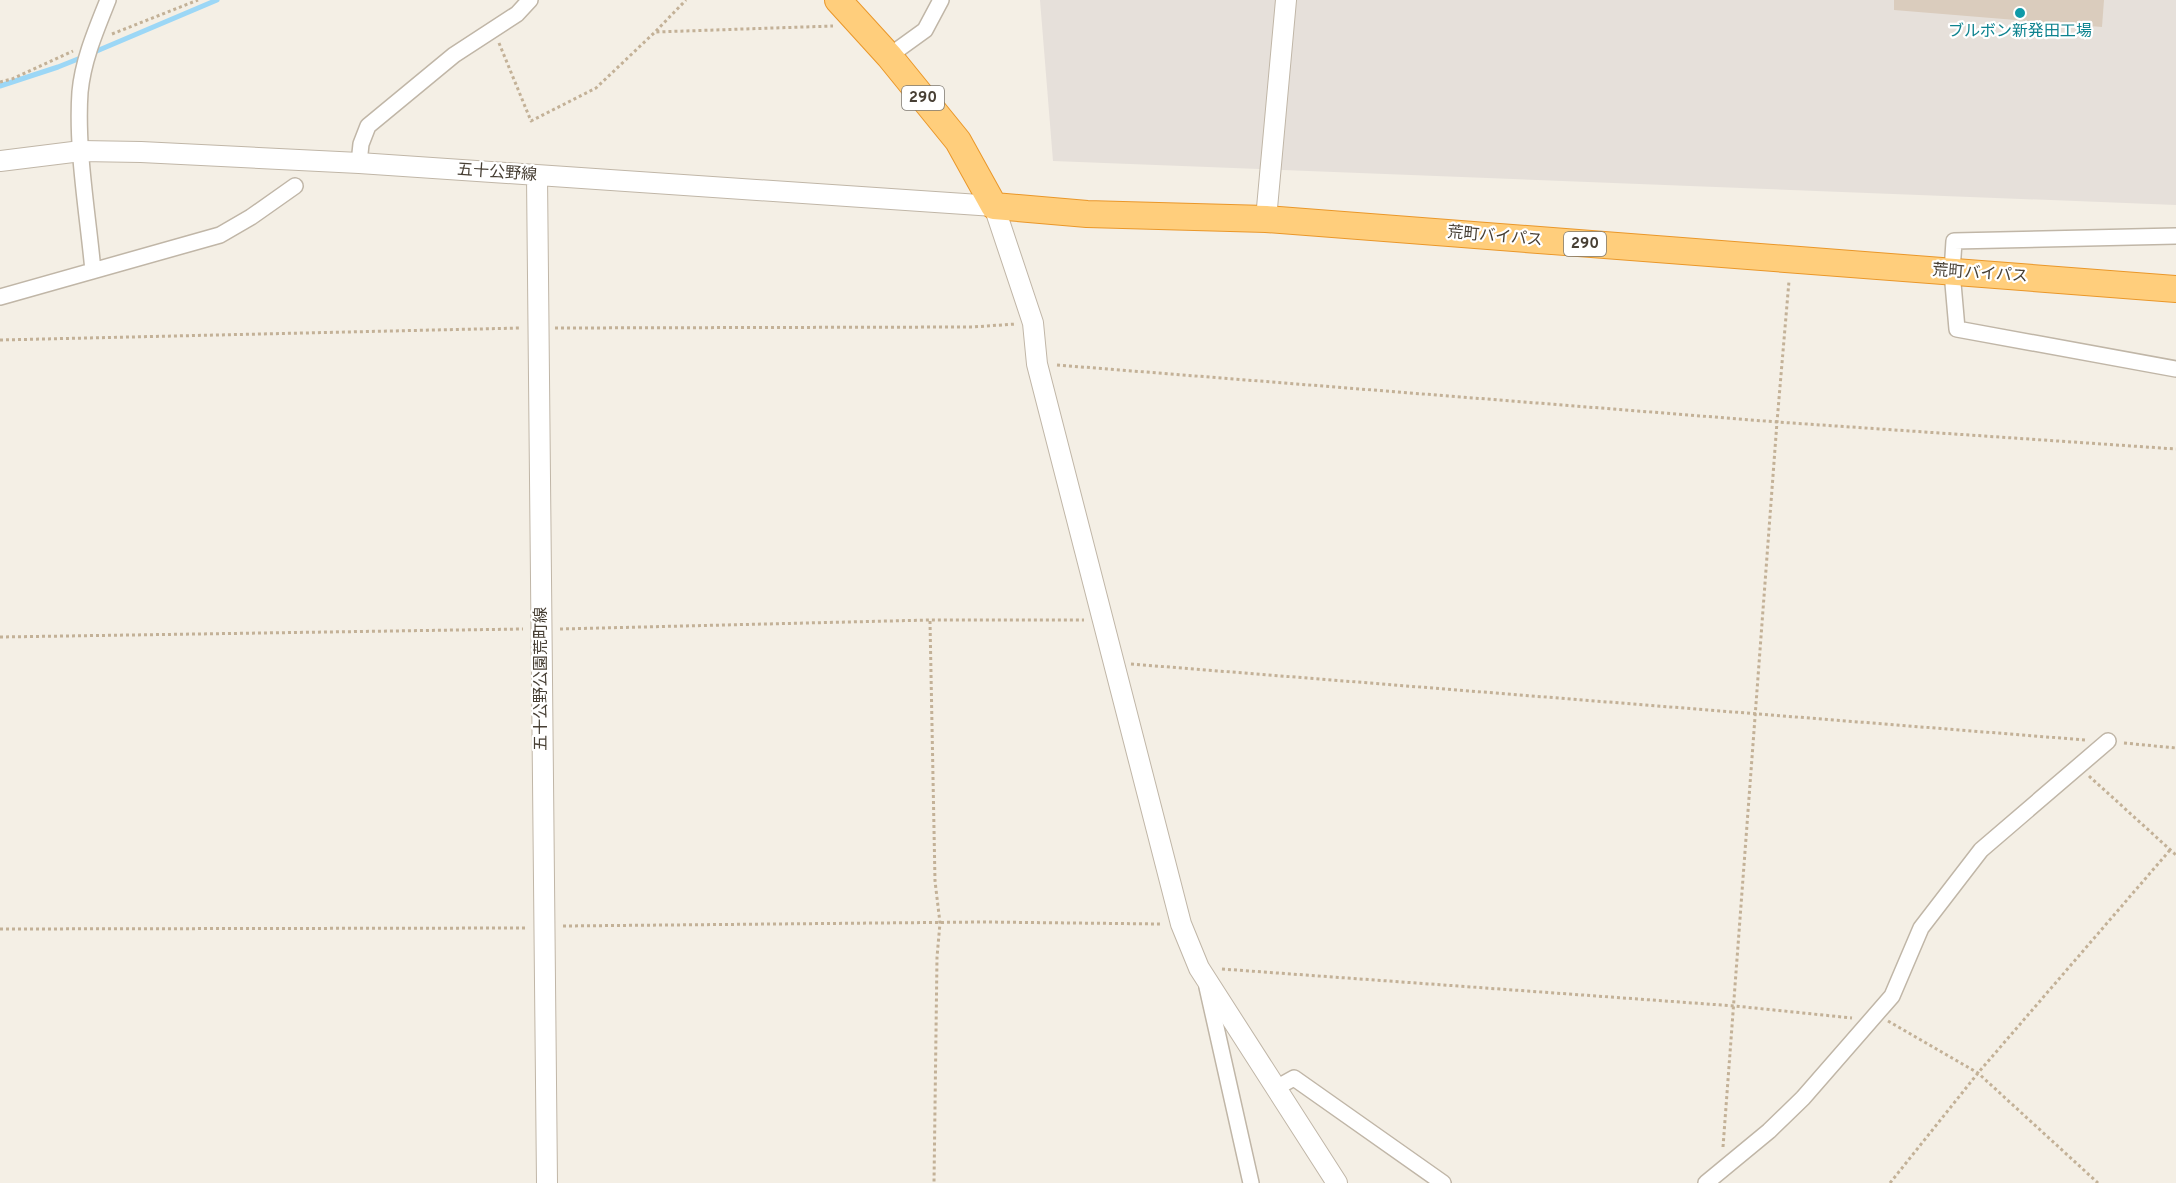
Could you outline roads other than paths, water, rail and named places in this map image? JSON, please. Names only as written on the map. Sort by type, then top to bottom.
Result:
[{"type":"highway","name":"290","points":[[838,0],[859,26],[889,56],[958,141],[994,206]]},
{"type":"highway","name":"荒町バイパス","points":[[994,206],[1087,214],[1266,219],[2176,289]]},
{"type":"street","points":[[93,272],[81,151],[80,92],[91,43],[108,0]]},
{"type":"street","points":[[359,163],[361,144],[368,126],[454,55],[517,15],[530,0]]},
{"type":"street","points":[[889,56],[925,30],[941,0]]},
{"type":"street","points":[[1266,219],[1286,0]]},
{"type":"street","name":"五十公野線","points":[[0,162],[81,151],[141,152],[359,163],[994,206]]},
{"type":"street","name":"五十公野公園荒町線","points":[[537,176],[547,1183]]},
{"type":"street","points":[[0,297],[220,235],[295,186]]},
{"type":"street","points":[[994,206],[1033,323],[1037,364],[1181,924],[1202,973],[1336,1183]]},
{"type":"street","points":[[2176,236],[1954,241],[1953,272],[1957,329],[2176,369]]},
{"type":"street","points":[[1706,1183],[1803,1098],[1892,996],[1921,928],[1981,850],[2108,741]]},
{"type":"street","points":[[1202,973],[1251,1183]]},
{"type":"street","points":[[1276,1088],[1294,1078],[1443,1183]]},
{"type":"waterway","points":[[92,53],[217,0]]},
{"type":"waterway","points":[[0,86],[83,57]]},
{"type":"place","name":"ブルボン新発田工場","points":[[2020,13]]}]
